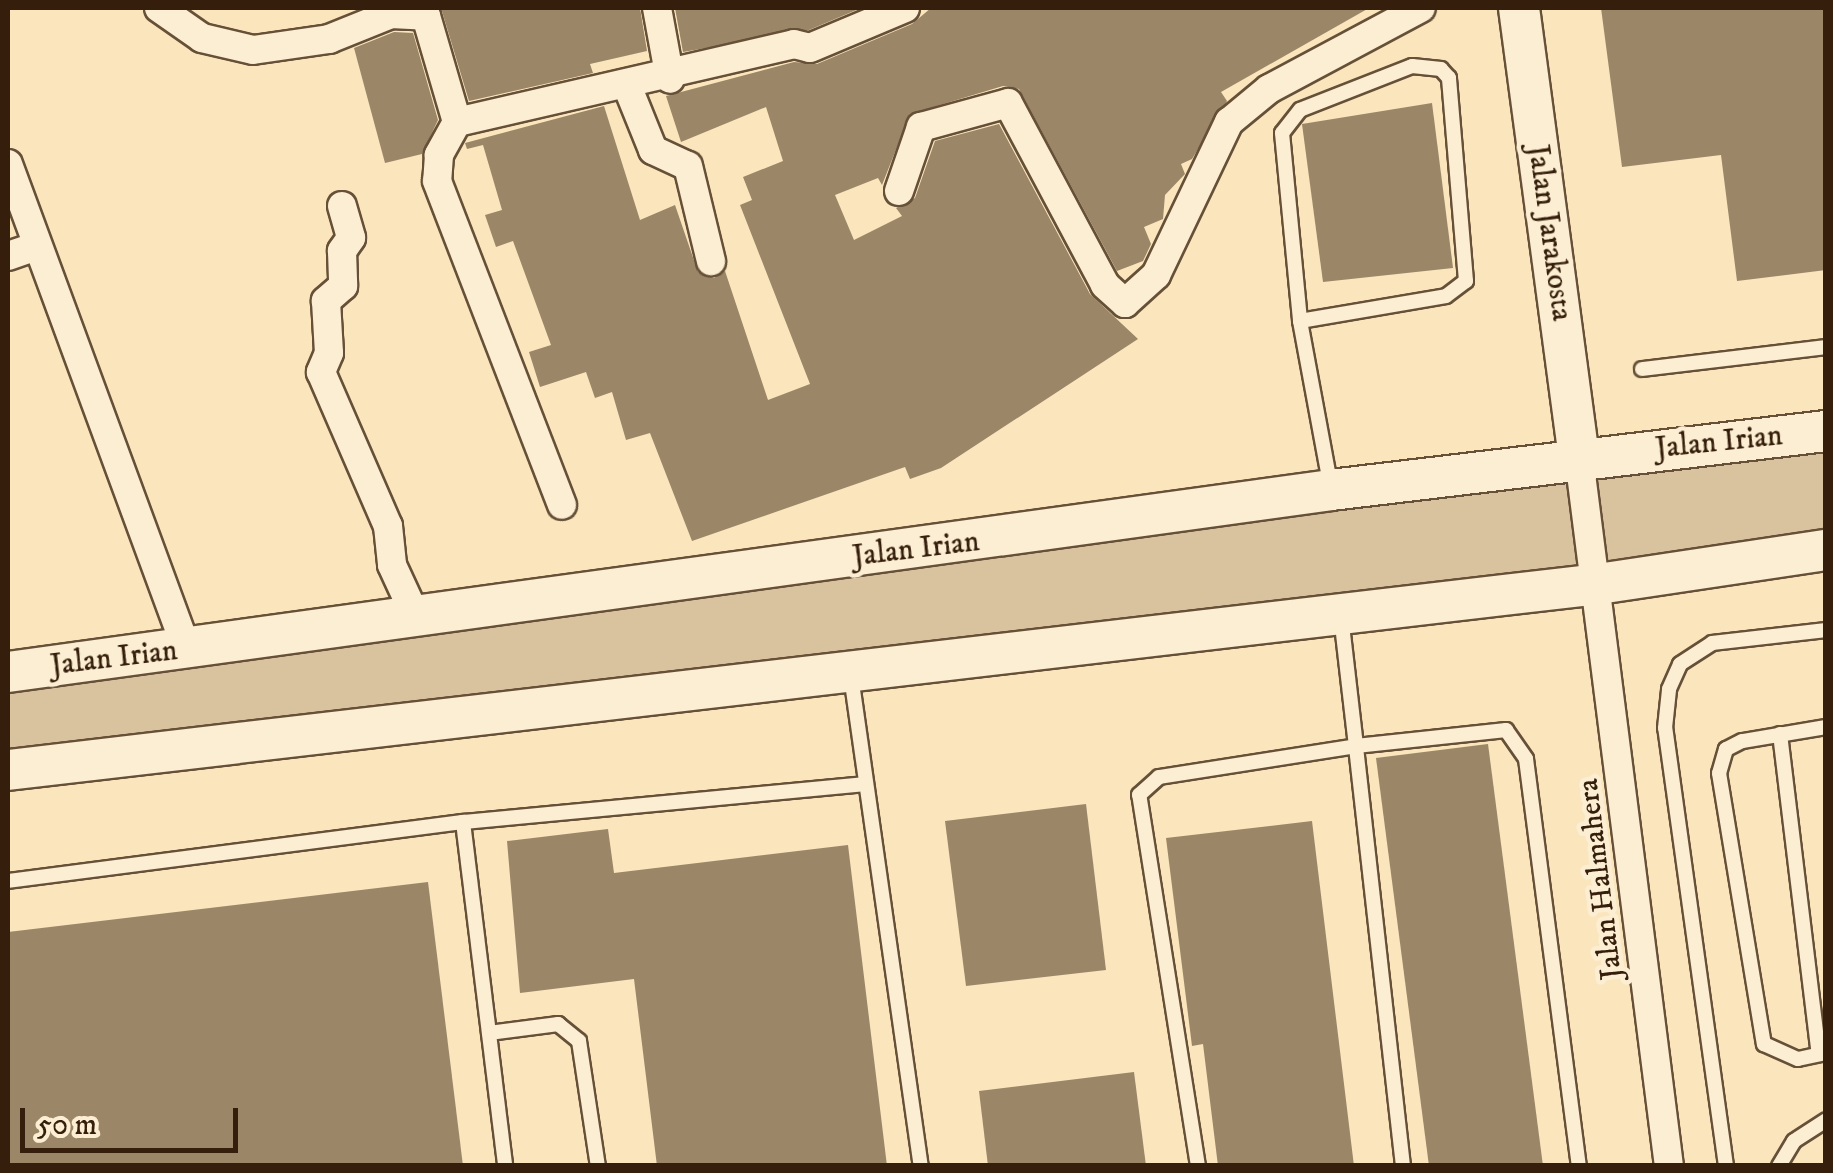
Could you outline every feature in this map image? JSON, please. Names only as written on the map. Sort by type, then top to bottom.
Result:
[{"type":"street","points":[[159,8],[202,38],[253,50],[329,40],[391,14],[426,16],[457,122],[439,155],[437,182],[562,505]]},
{"type":"street","points":[[657,8],[670,78]]},
{"type":"street","points":[[457,122],[628,88],[794,44],[810,48],[904,8]]},
{"type":"street","points":[[899,191],[921,127],[1008,103],[1105,285],[1125,303],[1156,274],[1229,122],[1269,89],[1421,8]]},
{"type":"street","name":"Jalan Jarakosta","points":[[1519,8],[1579,458]]},
{"type":"street","points":[[628,88],[653,150],[688,166],[711,261]]},
{"type":"street","points":[[8,164],[21,252],[187,650]]},
{"type":"street","points":[[342,206],[352,238],[342,251],[343,286],[326,302],[329,352],[321,372],[388,526],[392,565],[415,615]]},
{"type":"street","name":"Jalan Irian","points":[[8,672],[1331,490],[1826,431]]},
{"type":"street","name":"Jalan Halmahera","points":[[1579,458],[1669,1166]]},
{"type":"street","points":[[8,770],[1598,584],[1826,550]]},
{"type":"lane","points":[[1300,322],[1446,296],[1466,281],[1449,78],[1442,69],[1412,66],[1288,122],[1280,159],[1300,322],[1331,490]]},
{"type":"lane","points":[[1642,369],[1826,347]]},
{"type":"lane","points":[[1341,615],[1402,1166]]},
{"type":"lane","points":[[1726,1166],[1666,728],[1668,689],[1680,664],[1712,643],[1826,630]]},
{"type":"lane","points":[[851,674],[920,1166]]},
{"type":"lane","points":[[1780,734],[1822,1054],[1798,1058],[1764,1044],[1719,773],[1726,749],[1780,734],[1826,727]]},
{"type":"lane","points":[[1198,1166],[1139,796],[1159,777],[1356,746],[1506,730],[1520,745],[1578,1166]]},
{"type":"lane","points":[[8,881],[464,822],[864,784]]},
{"type":"lane","points":[[464,822],[505,1166]]},
{"type":"lane","points":[[490,1033],[558,1024],[579,1040],[598,1166]]},
{"type":"lane","points":[[1779,1166],[1794,1141],[1826,1120]]},
{"type":"shaded area","points":[[1825,431],[1825,552],[8,770],[8,672]]},
{"type":"building","points":[[441,8],[640,8],[647,51],[590,64],[593,73],[469,101]]},
{"type":"building","points":[[675,8],[861,8],[809,30],[683,52]]},
{"type":"building","points":[[931,8],[1369,8],[1221,92],[1227,101],[1192,159],[1181,164],[1185,174],[1165,195],[1163,219],[1144,227],[1151,244],[1143,261],[1117,271],[1019,89],[1003,86],[910,114],[882,185],[878,178],[835,195],[854,240],[902,216],[896,208],[915,198],[935,141],[999,124],[1090,294],[1138,339],[941,468],[910,479],[905,467],[692,541],[650,433],[626,440],[612,392],[595,398],[586,372],[540,387],[529,352],[551,345],[513,241],[496,247],[485,215],[502,210],[483,145],[467,149],[465,143],[604,106],[640,220],[675,205],[698,272],[714,278],[725,271],[768,400],[810,384],[740,205],[752,200],[743,177],[783,161],[766,107],[681,142],[666,96],[794,62],[817,64],[912,24]]},
{"type":"building","points":[[1601,8],[1826,8],[1826,270],[1737,281],[1721,155],[1622,167]]},
{"type":"building","points":[[394,32],[413,33],[438,120],[422,154],[385,163],[354,48]]},
{"type":"building","points":[[1432,103],[1453,268],[1323,282],[1302,124]]},
{"type":"building","points":[[1488,744],[1543,1166],[1429,1166],[1376,758]]},
{"type":"building","points":[[1086,804],[1106,970],[966,986],[945,821]]},
{"type":"building","points":[[1312,821],[1354,1166],[1218,1166],[1203,1044],[1192,1046],[1166,838]]},
{"type":"building","points":[[608,829],[614,873],[848,845],[887,1166],[657,1166],[634,979],[520,993],[507,841]]},
{"type":"building","points":[[428,882],[463,1166],[8,1166],[8,932]]},
{"type":"building","points":[[1134,1072],[1146,1166],[988,1166],[979,1091]]}]
